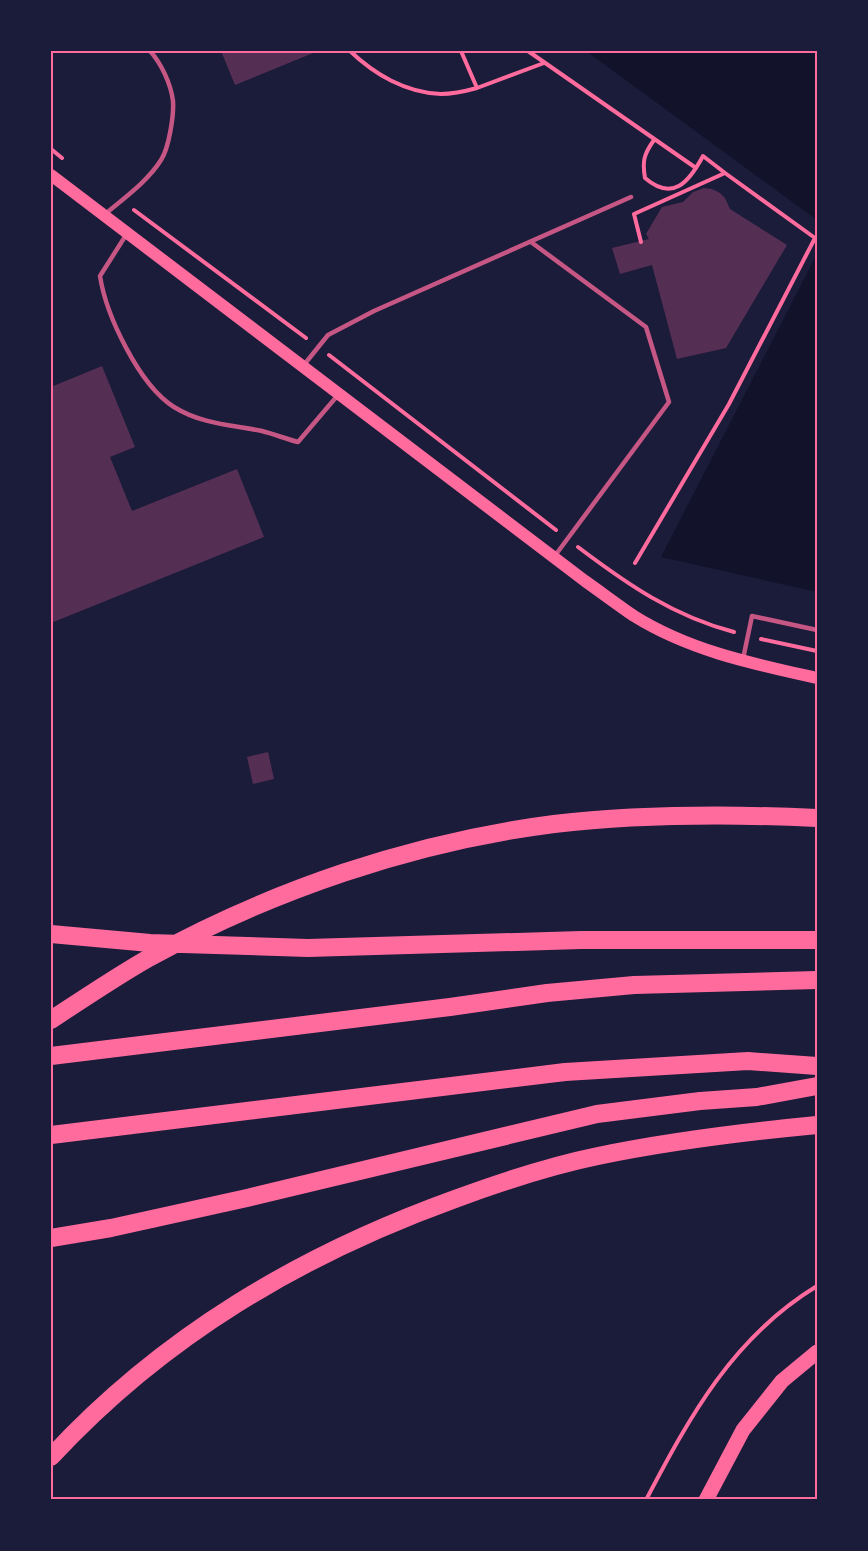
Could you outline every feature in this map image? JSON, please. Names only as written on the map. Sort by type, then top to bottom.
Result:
[{"type":"highway","points":[[51,1020],[147,960],[212,927],[316,883],[408,855],[502,832],[566,823],[699,816],[817,818]]},
{"type":"highway","points":[[51,934],[150,944],[308,948],[581,940],[817,940]]},
{"type":"highway","points":[[51,1056],[439,1009],[547,993],[634,985],[817,980]]},
{"type":"highway","points":[[51,1136],[565,1072],[748,1061],[817,1066]]},
{"type":"highway","points":[[51,1238],[111,1228],[237,1200],[597,1114],[679,1103],[757,1097],[817,1086]]},
{"type":"highway","points":[[51,1457],[103,1405],[145,1369],[227,1309],[320,1256],[409,1215],[515,1178],[598,1156],[722,1136],[817,1125]]},
{"type":"main road","points":[[51,175],[554,557],[636,616],[694,646],[743,662],[817,678]]},
{"type":"main road","points":[[706,1500],[743,1430],[782,1381],[817,1352]]},
{"type":"lane","points":[[104,214],[139,185],[160,161],[168,146],[173,101],[164,70],[150,51]]},
{"type":"lane","points":[[303,366],[328,335],[374,311],[631,197]]},
{"type":"lane","points":[[127,232],[100,276],[103,291],[127,350],[158,392],[174,407],[213,424],[265,432],[298,442],[339,394]]},
{"type":"lane","points":[[531,242],[646,327],[669,402],[554,557]]},
{"type":"lane","points":[[743,662],[752,616],[817,630]]},
{"type":"path","points":[[350,51],[380,75],[400,85],[442,94],[477,88],[545,63]]},
{"type":"path","points":[[461,51],[477,88]]},
{"type":"path","points":[[528,51],[696,168]]},
{"type":"path","points":[[635,563],[729,404],[815,238],[703,156],[689,179],[679,186],[669,189],[655,187],[645,178],[642,165],[645,154],[654,140]]},
{"type":"path","points":[[51,149],[69,162]]},
{"type":"path","points":[[641,242],[634,214],[724,173]]},
{"type":"path","points":[[121,201],[318,347],[630,586],[673,610],[712,627],[817,651]]},
{"type":"path","points":[[646,1500],[698,1405],[715,1380],[744,1345],[775,1317],[817,1286]]},
{"type":"shaded area","points":[[586,51],[817,51],[817,220]]},
{"type":"shaded area","points":[[817,254],[817,592],[661,557]]},
{"type":"building","points":[[221,51],[318,51],[235,85]]},
{"type":"building","points":[[704,188],[720,193],[730,209],[787,245],[726,348],[677,359],[652,265],[620,274],[612,248],[649,239],[646,234],[662,207],[683,202],[693,192]]},
{"type":"building","points":[[102,366],[135,447],[110,457],[132,511],[237,469],[264,537],[51,623],[51,387]]},
{"type":"building","points":[[268,752],[274,779],[253,784],[247,757]]}]
